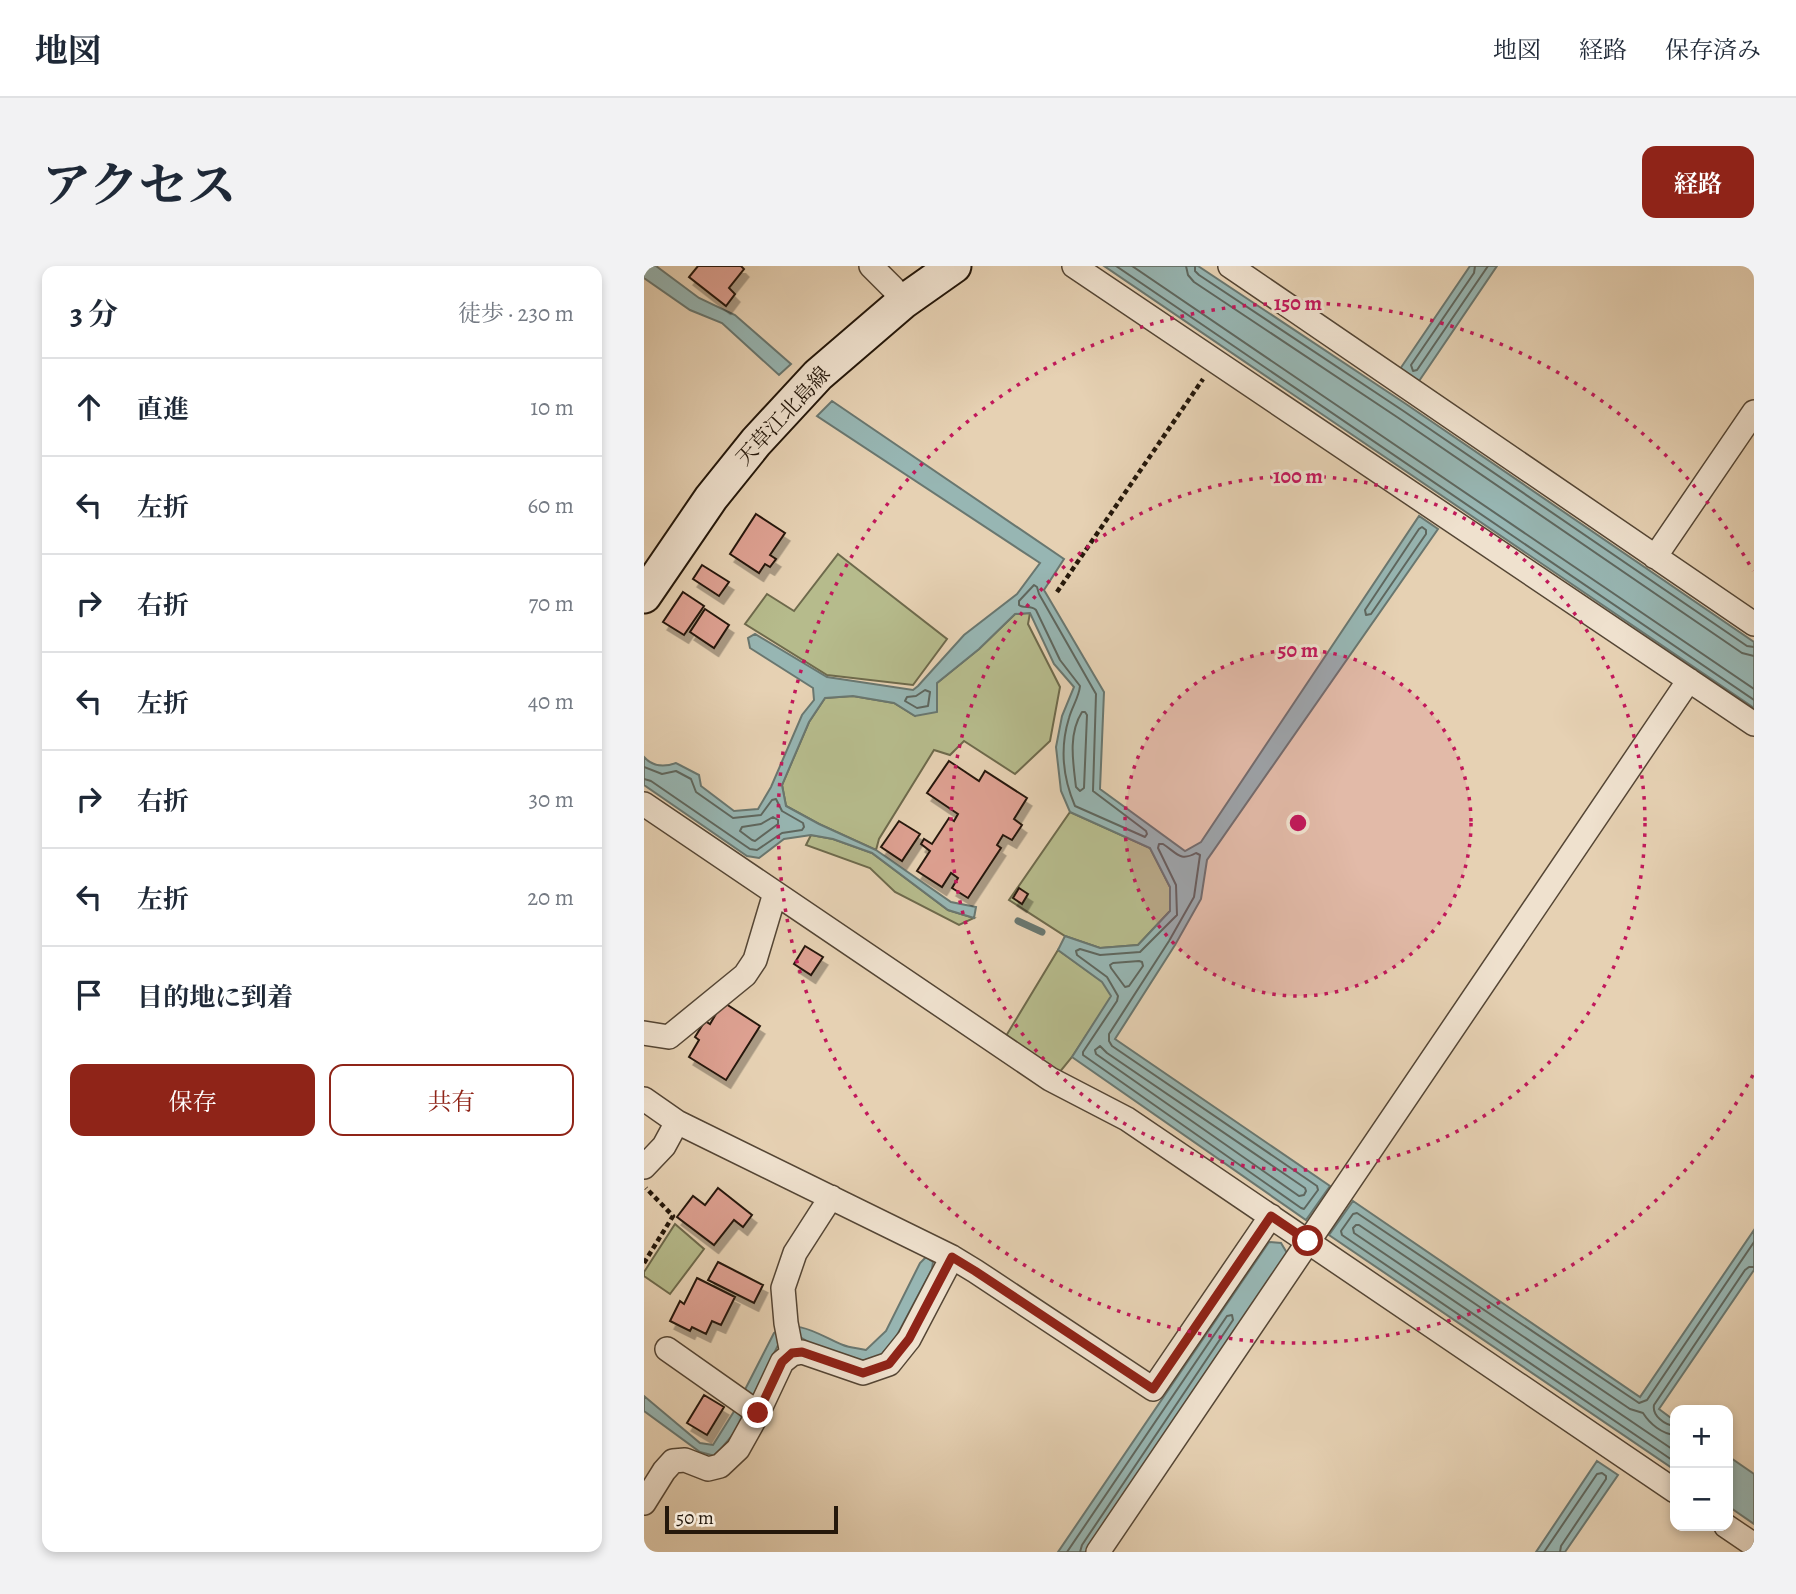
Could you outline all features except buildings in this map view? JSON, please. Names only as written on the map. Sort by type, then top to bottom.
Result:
[{"type":"street","points":[[871,266],[903,302]]},
{"type":"street","name":"天草江北島線","points":[[644,596],[711,498],[756,442],[818,375],[903,302],[954,266]]},
{"type":"street","points":[[1074,266],[1754,724]]},
{"type":"street","points":[[1230,266],[1754,624]]},
{"type":"street","points":[[1655,557],[1754,412]]},
{"type":"street","points":[[1098,1552],[1689,680]]},
{"type":"street","points":[[644,804],[1050,1079],[1127,1119],[1670,1488]]},
{"type":"street","points":[[644,1033],[669,1037],[745,975],[755,960],[775,893]]},
{"type":"street","points":[[644,1099],[677,1122],[952,1257],[1153,1389],[1271,1216]]},
{"type":"street","points":[[644,1167],[664,1146],[677,1122]]},
{"type":"street","points":[[644,1503],[673,1461],[685,1460],[708,1469],[720,1466],[738,1448],[782,1362],[789,1338],[783,1288],[795,1253],[831,1197]]},
{"type":"street","points":[[789,1338],[802,1352],[863,1373],[889,1364],[909,1339],[952,1257]]},
{"type":"street","points":[[667,1349],[758,1413]]},
{"type":"street","points":[[1733,1531],[1754,1545]]},
{"type":"path","points":[[1057,592],[1216,361]]},
{"type":"path","points":[[644,1186],[673,1216],[644,1263]]},
{"type":"green space","points":[[838,554],[947,639],[913,685],[827,675],[745,624],[767,594],[794,611]]},
{"type":"green space","points":[[1030,613],[1028,624],[1060,687],[1050,741],[1015,774],[964,741],[950,755],[934,750],[879,839],[876,850],[786,806],[782,785],[809,722],[825,698],[853,696],[894,703],[915,716],[937,683],[979,649],[1015,614]]},
{"type":"green space","points":[[1070,812],[1150,848],[1170,887],[1170,911],[1138,945],[1100,948],[1065,936],[1009,900]]},
{"type":"green space","points":[[811,835],[833,839],[872,853],[948,910],[974,918],[959,925],[895,892],[870,868],[806,845]]},
{"type":"green space","points":[[1058,950],[1103,982],[1112,996],[1059,1073],[1006,1036]]},
{"type":"green space","points":[[675,1224],[704,1249],[670,1294],[644,1276],[644,1272]]},
{"type":"water","points":[[644,266],[656,266],[699,298],[735,315],[791,364],[779,375],[722,323],[690,310],[644,278]]},
{"type":"water","points":[[1104,266],[1198,266],[1406,404],[1754,642],[1754,708]]},
{"type":"water","points":[[1470,266],[1497,266],[1417,384],[1400,369]]},
{"type":"water","points":[[832,401],[1064,559],[1044,590],[1104,692],[1100,789],[1185,851],[1201,842],[1419,516],[1438,529],[1207,860],[1201,899],[1115,1039],[1330,1186],[1306,1220],[1072,1057],[1111,996],[1102,982],[1058,950],[1065,936],[1100,948],[1138,945],[1170,911],[1170,887],[1150,848],[1070,812],[1061,791],[1056,747],[1062,716],[1074,687],[1054,664],[1030,613],[1015,614],[979,649],[937,683],[937,712],[915,716],[894,703],[853,696],[825,698],[809,722],[782,785],[786,806],[876,850],[951,902],[976,907],[974,918],[948,910],[872,853],[833,839],[811,835],[784,839],[759,858],[747,856],[644,785],[644,757],[659,765],[676,763],[699,775],[701,786],[734,811],[758,809],[771,787],[802,715],[814,700],[813,688],[750,648],[748,638],[755,634],[827,677],[913,690],[964,635],[1017,594],[1040,563],[817,416]]},
{"type":"water","points":[[1353,1201],[1640,1397],[1754,1230],[1754,1270],[1659,1409],[1670,1417],[1670,1467],[1329,1235]]},
{"type":"water","points":[[1269,1242],[1281,1243],[1287,1253],[1086,1552],[1058,1552]]},
{"type":"water","points":[[926,1257],[933,1262],[932,1269],[895,1339],[881,1355],[859,1362],[818,1348],[800,1337],[788,1335],[779,1343],[736,1431],[715,1456],[700,1452],[644,1411],[644,1396],[700,1443],[713,1445],[733,1413],[774,1333],[782,1328],[800,1327],[846,1346],[866,1350],[886,1331],[920,1263]]},
{"type":"water","points":[[1733,1459],[1754,1474],[1754,1524],[1733,1509]]},
{"type":"water","points":[[1597,1461],[1618,1475],[1565,1552],[1536,1552]]},
{"type":"waterway","points":[[1018,921],[1042,932]]},
{"type":"route","points":[[758,1413],[782,1362],[792,1353],[802,1352],[863,1373],[889,1364],[909,1339],[952,1257],[1153,1389],[1271,1216],[1308,1241]]}]
